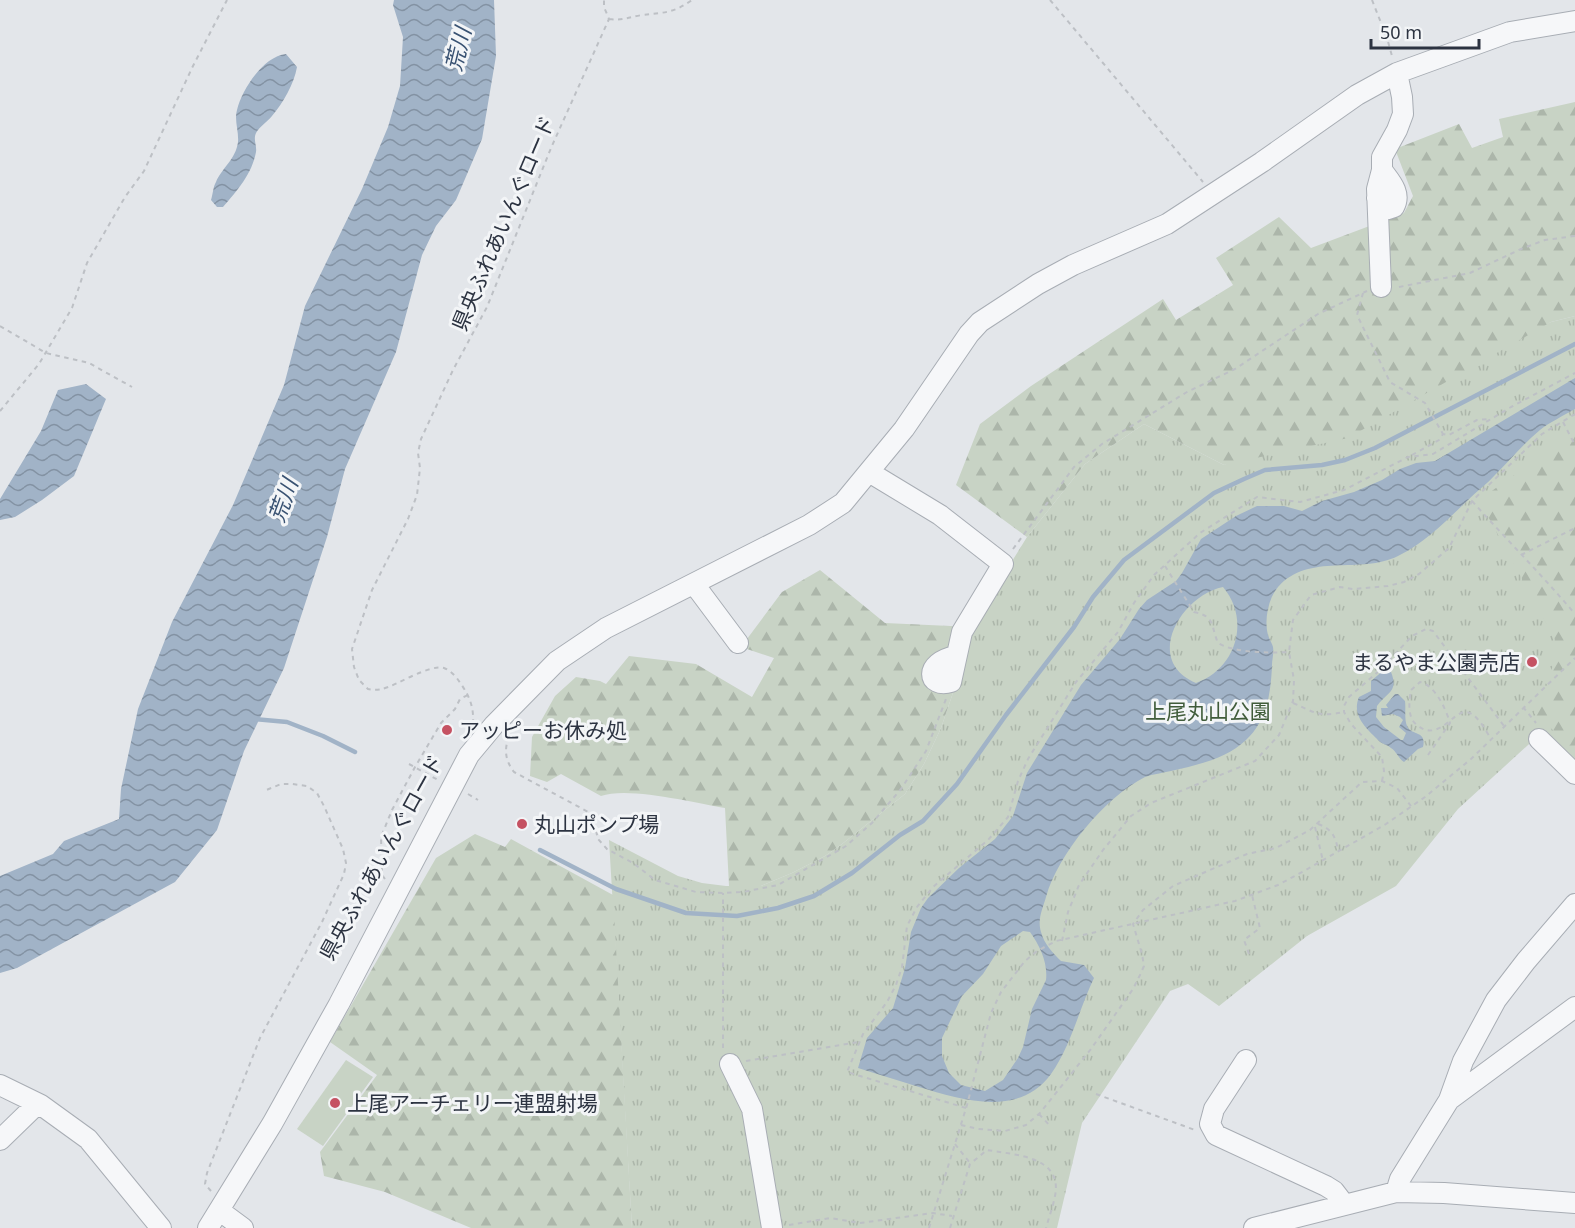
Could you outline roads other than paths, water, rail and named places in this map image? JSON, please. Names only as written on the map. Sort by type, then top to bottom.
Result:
[{"type":"street","points":[[208,1228],[272,1124],[339,1004],[469,755],[494,725],[557,662],[606,628],[809,525],[843,503],[904,429],[969,334],[980,322],[1038,284],[1073,265],[1167,225],[1305,133],[1357,95],[1397,73],[1510,32],[1575,21]]},
{"type":"street","points":[[1372,290],[1377,198],[1382,157],[1403,114],[1397,73]]},
{"type":"street","points":[[869,472],[939,515],[1003,564],[962,632],[956,656],[937,662],[932,669],[937,682],[943,684],[951,682]]},
{"type":"street","points":[[693,584],[738,643]]},
{"type":"street","points":[[1539,739],[1575,774]]},
{"type":"street","points":[[1396,1192],[1400,1179],[1449,1100],[1463,1061],[1496,1000],[1575,904]]},
{"type":"street","points":[[1449,1100],[1575,1007]]},
{"type":"street","points":[[1246,1060],[1214,1109],[1210,1125],[1216,1135],[1326,1186],[1334,1191],[1344,1204]]},
{"type":"street","points":[[730,1064],[752,1110],[772,1228]]},
{"type":"street","points":[[0,1085],[41,1105],[88,1139],[161,1228]]},
{"type":"street","points":[[0,1140],[33,1108],[41,1105]]},
{"type":"street","points":[[1254,1228],[1396,1192],[1575,1203]]},
{"type":"street","points":[[221,1208],[243,1228]]},
{"type":"water","name":"荒川","points":[[394,0],[494,0],[496,56],[482,139],[456,200],[436,226],[422,255],[396,352],[345,469],[327,537],[284,668],[244,751],[217,830],[175,882],[17,968],[0,973],[0,876],[53,854],[64,841],[119,819],[121,789],[138,709],[172,622],[233,505],[284,385],[305,306],[362,189],[388,127],[400,86],[403,37],[393,5]]},
{"type":"water","points":[[286,54],[297,67],[291,87],[276,111],[256,133],[254,160],[239,188],[223,207],[217,207],[211,200],[218,177],[237,148],[236,114],[244,93],[262,67],[278,56]]},
{"type":"water","points":[[1575,378],[1575,409],[1540,430],[1489,481],[1418,544],[1398,556],[1383,561],[1304,570],[1290,576],[1278,587],[1269,604],[1267,616],[1268,635],[1273,645],[1269,696],[1259,724],[1253,732],[1238,747],[1220,757],[1148,776],[1130,786],[1099,812],[1072,845],[1052,880],[1041,914],[1040,927],[1042,936],[1061,961],[1084,965],[1094,978],[1064,1052],[1051,1074],[1038,1088],[1007,1101],[971,1100],[953,1097],[858,1068],[867,1038],[893,1008],[905,968],[911,932],[921,908],[928,898],[959,868],[995,839],[1013,816],[1027,773],[1081,685],[1120,639],[1147,600],[1176,581],[1201,539],[1236,516],[1257,506],[1284,506],[1302,511],[1322,501],[1354,492],[1382,480],[1400,469],[1416,463],[1435,461]],"holes":[[[1223,587],[1232,600],[1236,614],[1235,642],[1230,655],[1221,667],[1196,683],[1180,673],[1172,660],[1170,645],[1174,630],[1193,603],[1207,593]],[[1023,931],[1030,932],[1037,943],[1046,974],[1046,980],[1032,1009],[1023,1047],[1003,1080],[985,1091],[961,1085],[949,1073],[942,1056],[942,1038],[962,996],[983,974],[1001,946]]]},
{"type":"water","points":[[86,384],[106,399],[74,476],[15,517],[0,520],[0,499],[41,431],[58,390]]},
{"type":"water","points":[[1385,669],[1391,672],[1394,684],[1391,691],[1377,706],[1376,717],[1384,727],[1403,740],[1406,733],[1399,727],[1403,720],[1393,714],[1382,716],[1381,708],[1388,708],[1386,705],[1395,694],[1398,694],[1405,701],[1407,726],[1421,736],[1424,742],[1423,747],[1404,762],[1370,732],[1362,722],[1357,710],[1359,697],[1371,691],[1371,681]]},
{"type":"waterway","points":[[540,850],[616,889],[686,913],[737,916],[778,908],[814,896],[852,873],[900,835],[923,821],[957,784],[1006,715],[1074,627],[1093,597],[1124,560],[1214,493],[1265,470],[1322,465],[1345,460],[1375,448],[1575,344]]},
{"type":"waterway","points":[[253,719],[287,722],[355,752]]},
{"type":"place","name":"まるやま公園売店","points":[[1532,662]]},
{"type":"place","name":"アッピーお休み処","points":[[447,730]]},
{"type":"place","name":"丸山ポンプ場","points":[[522,824]]},
{"type":"place","name":"上尾アーチェリー連盟射場","points":[[335,1103]]},
{"type":"park label","name":"上尾丸山公園","points":[[1208,711]]}]
